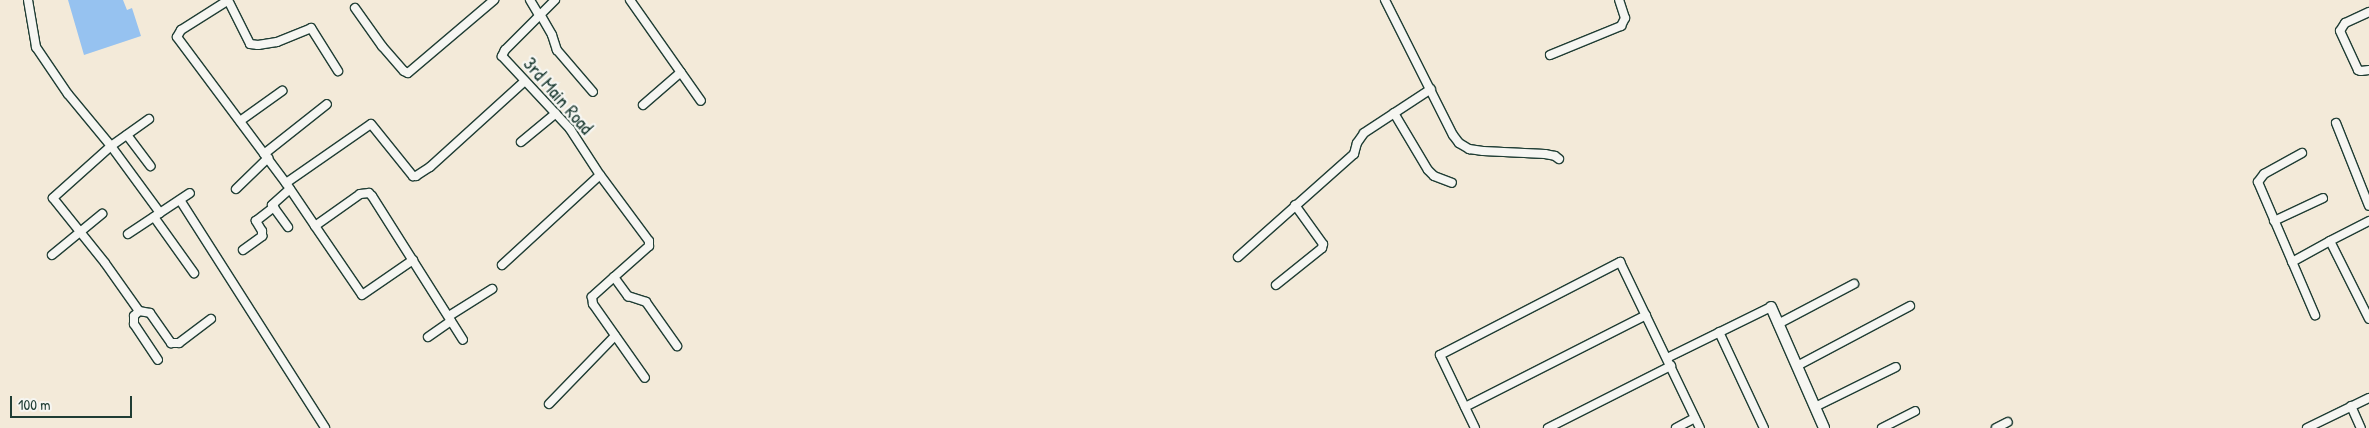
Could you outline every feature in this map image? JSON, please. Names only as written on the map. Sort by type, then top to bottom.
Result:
[{"type":"street","points":[[28,0],[36,47],[68,94],[111,146],[194,274]]},
{"type":"street","points":[[355,8],[382,46],[404,72],[408,73],[494,0]]},
{"type":"street","points":[[530,0],[552,35],[558,50],[593,92]]},
{"type":"street","name":"3rd Main Road","points":[[555,0],[505,50],[502,56],[570,129],[600,175],[648,240],[648,246],[614,277]]},
{"type":"street","points":[[630,0],[701,101]]},
{"type":"street","points":[[1385,0],[1453,135],[1459,143],[1468,149],[1545,154],[1559,159]]},
{"type":"street","points":[[1550,55],[1621,26],[1625,18],[1619,0]]},
{"type":"street","points":[[338,71],[311,28],[277,42],[258,46],[250,44],[228,1],[181,30],[177,37],[288,186],[362,295],[413,260]]},
{"type":"street","points":[[2369,12],[2345,23],[2340,31],[2358,70],[2361,72],[2369,70]]},
{"type":"street","points":[[643,105],[680,72]]},
{"type":"street","points":[[288,227],[273,203],[288,186],[371,124],[413,176],[416,176],[430,167],[525,81]]},
{"type":"street","points":[[1238,257],[1354,154],[1359,136],[1430,89]]},
{"type":"street","points":[[240,122],[282,91]]},
{"type":"street","points":[[236,189],[266,156],[327,104]]},
{"type":"street","points":[[521,142],[556,113]]},
{"type":"street","points":[[1394,113],[1428,170],[1434,176],[1452,183]]},
{"type":"street","points":[[149,119],[111,146],[53,198],[81,232],[139,311],[150,313],[171,343],[175,344],[211,319]]},
{"type":"street","points":[[2336,123],[2369,206]]},
{"type":"street","points":[[126,135],[150,166]]},
{"type":"street","points":[[2302,153],[2259,179],[2259,188],[2315,315]]},
{"type":"street","points":[[502,264],[600,175]]},
{"type":"street","points":[[128,234],[190,193]]},
{"type":"street","points":[[315,226],[360,194],[369,193],[463,340]]},
{"type":"street","points":[[2274,221],[2323,198]]},
{"type":"street","points":[[180,200],[325,428]]},
{"type":"street","points":[[1276,285],[1322,248],[1323,244],[1295,205]]},
{"type":"street","points":[[243,250],[262,236],[262,231],[256,221],[274,207]]},
{"type":"street","points":[[52,256],[102,214]]},
{"type":"street","points":[[2292,262],[2369,221]]},
{"type":"street","points":[[2330,241],[2369,319]]},
{"type":"street","points":[[1474,428],[1440,355],[1620,262],[1700,428]]},
{"type":"street","points":[[645,378],[591,300],[614,277],[628,296],[646,302],[677,346]]},
{"type":"street","points":[[1778,324],[1854,284]]},
{"type":"street","points":[[428,337],[492,289]]},
{"type":"street","points":[[1797,366],[1910,306]]},
{"type":"street","points":[[1667,358],[1771,307],[1824,428]]},
{"type":"street","points":[[139,311],[134,316],[134,324],[158,360]]},
{"type":"street","points":[[1464,407],[1646,315]]},
{"type":"street","points":[[1720,332],[1764,428]]},
{"type":"street","points":[[548,404],[615,336]]},
{"type":"street","points":[[1548,428],[1671,366]]},
{"type":"street","points":[[1815,407],[1896,367]]},
{"type":"street","points":[[2306,428],[2369,398]]},
{"type":"street","points":[[2350,406],[2361,428]]},
{"type":"street","points":[[1882,428],[1914,411]]},
{"type":"street","points":[[1676,428],[1695,418]]},
{"type":"street","points":[[1996,428],[2008,422]]},
{"type":"water","points":[[68,0],[123,0],[127,10],[132,8],[141,36],[84,55]]}]
